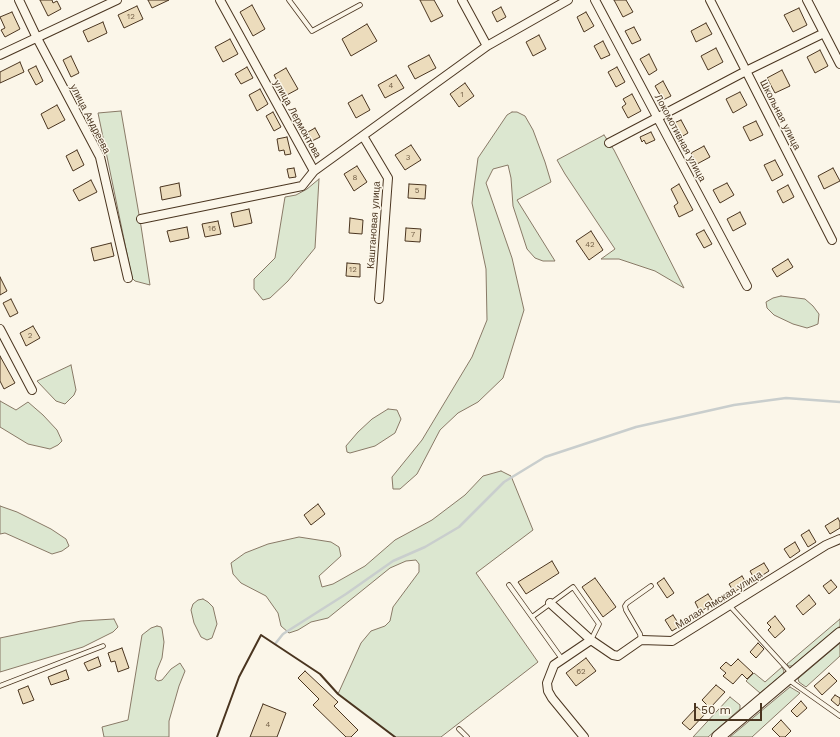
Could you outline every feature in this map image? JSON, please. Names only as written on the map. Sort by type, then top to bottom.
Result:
[{"type":"main road","points":[[718,737],[840,634]]},
{"type":"street","name":"улица Андреева","points":[[19,0],[37,38],[100,157],[128,278]]},
{"type":"street","points":[[0,55],[117,0]]},
{"type":"street","name":"улица Лермонтова","points":[[141,219],[302,186],[314,171],[220,0]]},
{"type":"street","points":[[462,0],[487,46]]},
{"type":"street","points":[[314,171],[487,46],[568,0]]},
{"type":"street","name":"Локомотивная улица","points":[[594,0],[747,286]]},
{"type":"street","name":"Школьная улица","points":[[710,0],[832,240]]},
{"type":"street","points":[[807,0],[840,64]]},
{"type":"street","points":[[609,143],[746,71],[824,33]]},
{"type":"street","name":"Каштановая улица","points":[[363,136],[388,178],[379,299]]},
{"type":"street","points":[[0,329],[32,390]]},
{"type":"street","name":"Малая Ямская улица","points":[[641,640],[672,641],[826,545],[840,539]]},
{"type":"street","points":[[550,603],[591,640],[613,655],[618,656],[641,640]]},
{"type":"street","points":[[584,737],[552,698],[548,691],[547,683],[554,665],[591,640]]},
{"type":"lane","points":[[289,0],[312,31],[360,5]]},
{"type":"lane","points":[[509,585],[562,660]]},
{"type":"lane","points":[[641,640],[640,634],[625,606],[651,586]]},
{"type":"lane","points":[[532,617],[573,587],[599,624],[591,640]]},
{"type":"lane","points":[[729,605],[790,676],[840,716]]},
{"type":"lane","points":[[0,686],[104,646]]},
{"type":"lane","points":[[459,729],[467,737]]},
{"type":"green space","points":[[121,111],[150,285],[135,281],[132,278],[98,113]]},
{"type":"green space","points":[[512,112],[517,112],[525,116],[533,130],[551,182],[517,200],[555,261],[543,261],[535,258],[527,249],[513,206],[511,178],[508,165],[493,169],[486,183],[512,258],[524,310],[503,378],[478,402],[458,413],[440,430],[417,474],[400,489],[393,489],[392,477],[422,440],[472,357],[487,320],[486,269],[472,203],[478,158],[507,115]]},
{"type":"green space","points":[[604,135],[614,150],[684,288],[655,271],[619,259],[601,259],[615,249],[557,160]]},
{"type":"green space","points":[[319,179],[315,248],[288,281],[270,298],[263,300],[254,289],[254,279],[275,258],[285,197],[296,195],[307,189]]},
{"type":"green space","points":[[781,296],[805,299],[819,314],[818,324],[807,328],[793,324],[774,315],[767,308],[766,302]]},
{"type":"green space","points":[[71,365],[76,390],[74,395],[65,404],[56,401],[37,381]]},
{"type":"green space","points":[[0,401],[16,410],[28,402],[57,430],[62,441],[50,449],[28,444],[0,427]]},
{"type":"green space","points":[[388,409],[397,410],[401,419],[395,433],[375,446],[350,453],[347,452],[346,446],[358,432],[372,419]]},
{"type":"green space","points":[[501,471],[511,476],[533,530],[476,573],[538,662],[441,737],[395,737],[338,694],[361,643],[371,631],[385,626],[390,621],[393,607],[419,572],[419,564],[416,560],[406,561],[390,568],[328,618],[311,622],[298,630],[289,633],[281,626],[278,613],[266,596],[241,583],[233,574],[231,563],[245,553],[268,544],[299,537],[331,542],[339,547],[341,556],[319,576],[322,587],[333,584],[365,566],[395,540],[432,520],[465,495],[483,476]]},
{"type":"green space","points":[[0,506],[17,512],[51,529],[66,539],[69,546],[62,551],[52,554],[5,533],[0,534]]},
{"type":"green space","points":[[203,599],[213,607],[217,624],[212,638],[207,640],[201,637],[194,623],[191,610],[193,604],[198,600]]},
{"type":"green space","points":[[114,619],[118,627],[113,632],[83,647],[0,672],[0,638],[81,621]]},
{"type":"green space","points":[[840,619],[840,626],[792,666],[788,666],[787,664]]},
{"type":"green space","points":[[157,626],[161,627],[162,629],[164,642],[162,658],[155,679],[158,681],[162,680],[171,669],[180,663],[185,671],[169,721],[169,737],[104,737],[102,727],[128,720],[142,635],[151,628]]},
{"type":"green space","points":[[840,643],[840,656],[806,687],[799,682],[798,679],[800,677]]},
{"type":"green space","points":[[782,667],[784,671],[783,674],[760,693],[746,681],[754,673],[765,682]]},
{"type":"green space","points":[[790,687],[800,693],[752,737],[730,737]]},
{"type":"green space","points":[[730,697],[740,705],[740,709],[708,737],[693,737]]},
{"type":"building","points":[[40,0],[52,0],[53,3],[57,1],[61,9],[48,16]]},
{"type":"building","points":[[148,0],[169,0],[152,8]]},
{"type":"building","points":[[420,0],[434,0],[443,16],[431,22]]},
{"type":"building","points":[[614,0],[626,0],[633,12],[623,17]]},
{"type":"building","points":[[252,5],[265,29],[253,36],[240,12]]},
{"type":"building","points":[[137,6],[143,19],[124,28],[118,15]]},
{"type":"building","points":[[501,7],[506,17],[497,22],[492,12]]},
{"type":"building","points":[[799,8],[807,25],[793,32],[784,15]]},
{"type":"building","points":[[12,12],[20,29],[5,37],[1,30],[5,28],[0,17]]},
{"type":"building","points":[[586,12],[594,26],[584,32],[577,17]]},
{"type":"building","points":[[103,22],[107,33],[88,42],[83,31]]},
{"type":"building","points":[[706,23],[712,34],[696,42],[691,31]]},
{"type":"building","points":[[367,24],[377,41],[351,56],[342,39]]},
{"type":"building","points":[[634,27],[641,40],[632,44],[625,31]]},
{"type":"building","points":[[539,35],[546,49],[533,56],[526,42]]},
{"type":"building","points":[[230,39],[238,54],[223,62],[215,47]]},
{"type":"building","points":[[603,41],[610,55],[601,59],[594,46]]},
{"type":"building","points":[[716,48],[723,62],[708,70],[701,56]]},
{"type":"building","points":[[820,50],[828,66],[815,73],[807,57]]},
{"type":"building","points":[[649,54],[657,70],[649,75],[640,59]]},
{"type":"building","points":[[429,55],[436,68],[415,79],[408,66]]},
{"type":"building","points":[[71,56],[79,73],[71,77],[63,60]]},
{"type":"building","points":[[20,62],[24,72],[0,83],[0,72]]},
{"type":"building","points":[[36,66],[43,81],[36,85],[28,70]]},
{"type":"building","points":[[247,67],[253,78],[241,84],[235,74]]},
{"type":"building","points":[[617,67],[625,82],[616,87],[608,72]]},
{"type":"building","points":[[286,68],[298,89],[285,96],[274,75]]},
{"type":"building","points":[[782,70],[790,86],[775,93],[767,78]]},
{"type":"building","points":[[396,75],[404,88],[385,98],[378,85]]},
{"type":"building","points":[[663,81],[671,96],[663,100],[655,86]]},
{"type":"building","points":[[465,83],[474,96],[459,107],[450,94]]},
{"type":"building","points":[[260,89],[268,104],[257,111],[249,95]]},
{"type":"building","points":[[740,92],[747,105],[733,113],[726,99]]},
{"type":"building","points":[[632,94],[641,111],[628,118],[622,107],[626,104],[623,99]]},
{"type":"building","points":[[362,95],[370,110],[356,118],[348,103]]},
{"type":"building","points":[[57,105],[65,120],[48,129],[41,114]]},
{"type":"building","points":[[273,112],[281,127],[274,131],[266,116]]},
{"type":"building","points":[[681,120],[688,133],[681,137],[674,123]]},
{"type":"building","points":[[756,121],[763,135],[750,141],[743,127]]},
{"type":"building","points":[[315,128],[320,137],[312,141],[308,132]]},
{"type":"building","points":[[651,132],[655,140],[646,144],[644,140],[642,142],[640,137]]},
{"type":"building","points":[[287,137],[291,154],[285,155],[284,150],[279,151],[277,139]]},
{"type":"building","points":[[411,145],[421,160],[405,170],[395,155]]},
{"type":"building","points":[[704,146],[710,157],[697,164],[691,153]]},
{"type":"building","points":[[77,150],[84,165],[73,171],[66,156]]},
{"type":"building","points":[[775,160],[783,175],[772,181],[764,165]]},
{"type":"building","points":[[357,166],[367,182],[354,191],[344,174]]},
{"type":"building","points":[[294,168],[296,177],[289,178],[287,169]]},
{"type":"building","points":[[833,168],[840,181],[824,189],[818,176]]},
{"type":"building","points":[[91,180],[97,192],[79,201],[73,190]]},
{"type":"building","points":[[179,183],[181,196],[162,200],[160,187]]},
{"type":"building","points":[[727,183],[734,195],[720,203],[713,190]]},
{"type":"building","points":[[409,184],[426,185],[425,199],[408,198]]},
{"type":"building","points":[[679,184],[693,210],[679,217],[674,206],[678,203],[671,189]]},
{"type":"building","points":[[788,185],[794,197],[783,203],[777,191]]},
{"type":"building","points":[[249,209],[252,223],[234,227],[231,213]]},
{"type":"building","points":[[740,212],[746,224],[733,231],[727,219]]},
{"type":"building","points":[[350,218],[363,220],[362,234],[349,233]]},
{"type":"building","points":[[218,221],[221,234],[205,237],[202,224]]},
{"type":"building","points":[[187,227],[189,238],[170,242],[167,231]]},
{"type":"building","points":[[406,228],[421,229],[420,242],[405,241]]},
{"type":"building","points":[[704,230],[712,244],[704,248],[696,234]]},
{"type":"building","points":[[591,231],[603,250],[589,260],[576,241]]},
{"type":"building","points":[[111,243],[114,256],[94,261],[91,248]]},
{"type":"building","points":[[788,259],[793,267],[777,277],[772,269]]},
{"type":"building","points":[[347,263],[360,264],[360,277],[346,276]]},
{"type":"building","points":[[0,277],[7,291],[0,295]]},
{"type":"building","points":[[11,299],[18,313],[10,317],[3,303]]},
{"type":"building","points":[[33,326],[40,338],[26,346],[20,333]]},
{"type":"building","points":[[0,356],[15,383],[4,389],[0,381]]},
{"type":"building","points":[[318,504],[325,514],[311,525],[304,515]]},
{"type":"building","points":[[838,518],[840,528],[830,534],[825,526]]},
{"type":"building","points":[[809,530],[816,542],[808,547],[801,535]]},
{"type":"building","points":[[795,542],[800,551],[790,558],[784,549]]},
{"type":"building","points":[[552,561],[559,573],[526,594],[518,582]]},
{"type":"building","points":[[764,563],[769,571],[755,580],[750,571]]},
{"type":"building","points":[[742,576],[747,584],[734,592],[729,584]]},
{"type":"building","points":[[595,578],[616,607],[603,617],[582,587]]},
{"type":"building","points":[[664,578],[674,593],[667,598],[657,583]]},
{"type":"building","points":[[831,580],[837,587],[829,594],[823,586]]},
{"type":"building","points":[[708,594],[714,603],[700,612],[695,602]]},
{"type":"building","points":[[809,595],[816,604],[803,615],[796,606]]},
{"type":"building","points":[[673,615],[680,626],[672,631],[665,620]]},
{"type":"building","points":[[775,616],[785,629],[775,638],[768,630],[771,627],[767,623]]},
{"type":"building","points":[[758,643],[764,649],[756,658],[750,652]]},
{"type":"building","points":[[122,648],[129,668],[118,672],[115,661],[111,662],[108,653]]},
{"type":"building","points":[[98,657],[101,666],[88,671],[84,663]]},
{"type":"building","points":[[586,658],[596,671],[576,686],[566,673]]},
{"type":"building","points":[[738,659],[753,673],[747,679],[742,674],[733,684],[723,676],[726,673],[720,668],[726,662],[731,666]]},
{"type":"building","points":[[66,670],[69,679],[51,685],[48,677]]},
{"type":"building","points":[[305,671],[338,702],[334,706],[358,730],[351,737],[346,737],[313,705],[319,699],[298,678]]},
{"type":"building","points":[[829,673],[837,681],[822,695],[814,686]]},
{"type":"building","points":[[716,685],[725,692],[710,708],[702,700]]},
{"type":"building","points":[[28,686],[34,700],[23,704],[18,690]]},
{"type":"building","points":[[835,695],[840,698],[840,703],[838,706],[831,700]]},
{"type":"building","points":[[801,701],[807,708],[797,717],[791,711]]},
{"type":"building","points":[[263,704],[286,713],[277,737],[250,737]]},
{"type":"building","points":[[697,707],[705,714],[690,730],[682,723]]},
{"type":"building","points":[[781,720],[791,731],[785,737],[780,737],[772,729]]},
{"type":"waterway","points":[[275,644],[283,634],[346,594],[393,561],[425,547],[459,527],[504,482],[545,457],[636,427],[734,405],[786,398],[840,402]]},
{"type":"wall","points":[[217,737],[239,677],[261,635],[320,674],[338,694],[395,737]]}]
